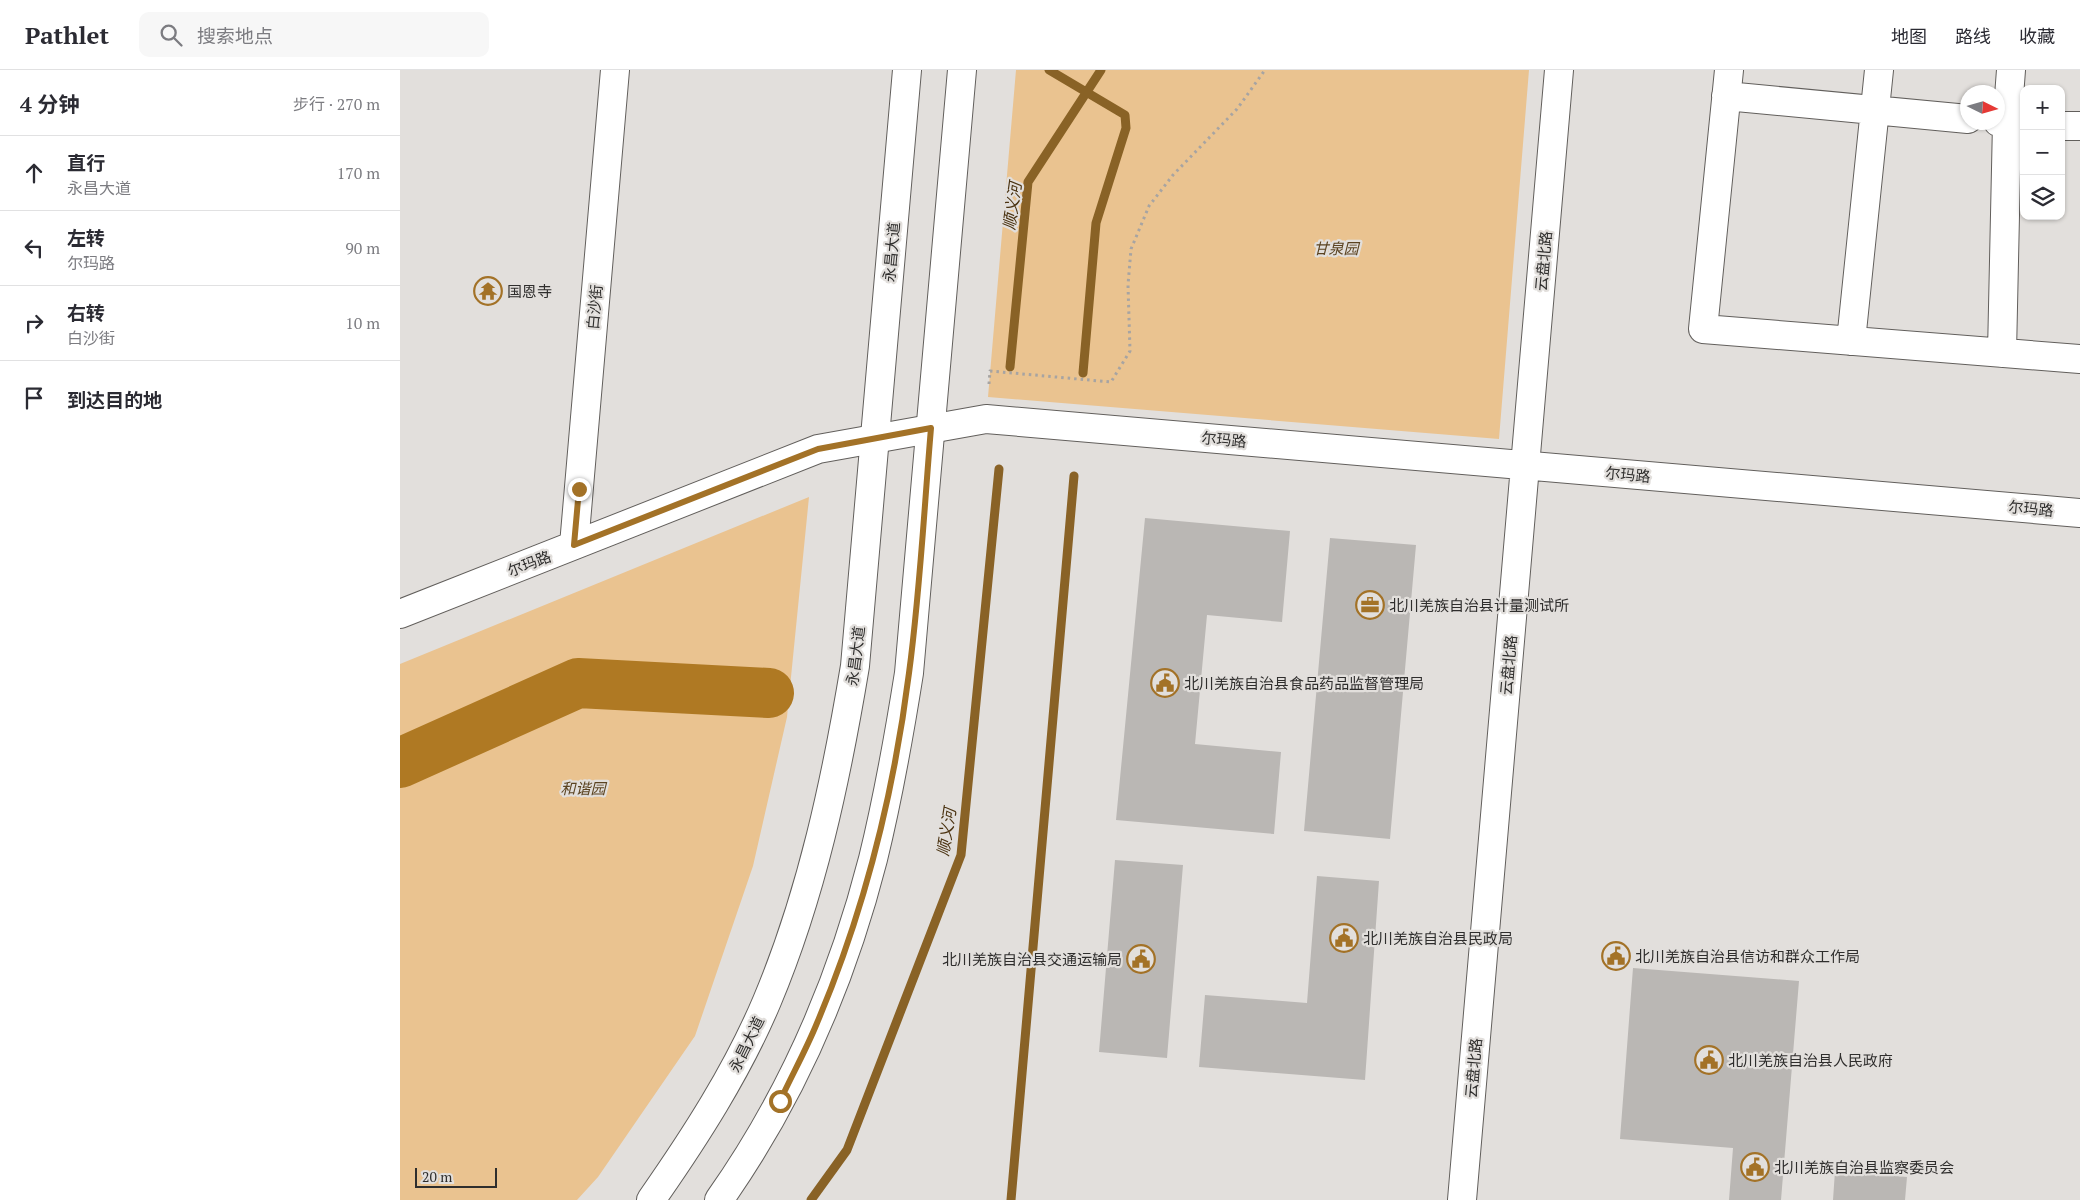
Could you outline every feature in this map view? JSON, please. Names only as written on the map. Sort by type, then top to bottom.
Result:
[{"type":"street","name":"白沙街","points":[[574,545],[615,70]]},
{"type":"street","name":"永昌大道","points":[[651,1200],[687,1149],[731,1075],[767,1002],[795,929],[819,846],[840,754],[855,666],[907,70]]},
{"type":"street","points":[[719,1200],[780,1101],[817,1024],[847,946],[872,860],[894,765],[909,673],[962,70]]},
{"type":"street","name":"云盘北路","points":[[1462,1200],[1559,70]]},
{"type":"street","points":[[1851,341],[1879,70]]},
{"type":"street","points":[[2002,352],[2010,70]]},
{"type":"street","points":[[1960,118],[1875,109],[1727,83],[1702,329],[2080,359]]},
{"type":"street","points":[[2065,126],[2080,126]]},
{"type":"street","name":"尔玛路","points":[[400,614],[818,449],[986,419],[2080,513]]},
{"type":"path","points":[[989,384],[990,372],[1110,382],[1130,351],[1128,285],[1131,249],[1149,206],[1173,175],[1238,109],[1265,70]]},
{"type":"green space","name":"甘泉园","points":[[1016,70],[1529,70],[1499,439],[988,397]]},
{"type":"green space","name":"和谐园","points":[[809,497],[787,717],[753,866],[695,1036],[598,1177],[577,1200],[400,1200],[400,664]]},
{"type":"building","name":"北川羌族自治县食品药品监督管理局","points":[[1145,518],[1290,531],[1282,622],[1207,615],[1195,744],[1281,752],[1274,834],[1116,820]]},
{"type":"building","points":[[1330,538],[1416,545],[1390,839],[1304,831]]},
{"type":"building","name":"北川羌族自治县交通运输局","points":[[1115,860],[1183,865],[1167,1058],[1099,1052]]},
{"type":"building","name":"北川羌族自治县民政局","points":[[1317,876],[1379,881],[1365,1080],[1199,1067],[1205,995],[1307,1003]]},
{"type":"building","name":"北川羌族自治县人民政府","points":[[1633,968],[1799,981],[1781,1200],[1729,1200],[1733,1148],[1620,1139]]},
{"type":"building","points":[[1835,1171],[1907,1177],[1905,1200],[1833,1200]]},
{"type":"waterway","points":[[1049,70],[1125,115],[1126,128],[1096,223],[1083,373]]},
{"type":"waterway","name":"顺义河","points":[[1010,367],[1028,182],[1101,70]]},
{"type":"waterway","name":"顺义河","points":[[811,1200],[847,1150],[961,855],[999,469]]},
{"type":"waterway","points":[[1011,1200],[1074,476]]},
{"type":"waterway","points":[[400,763],[578,683],[769,693]]},
{"type":"place","name":"国恩寺","points":[[488,291]]},
{"type":"place","name":"北川羌族自治县计量测试所","points":[[1370,605]]},
{"type":"place","name":"北川羌族自治县食品药品监督管理局","points":[[1165,683]]},
{"type":"place","name":"北川羌族自治县民政局","points":[[1344,938]]},
{"type":"place","name":"北川羌族自治县信访和群众工作局","points":[[1616,956]]},
{"type":"place","name":"北川羌族自治县交通运输局","points":[[1141,959]]},
{"type":"place","name":"北川羌族自治县人民政府","points":[[1709,1060]]},
{"type":"place","name":"北川羌族自治县监察委员会","points":[[1755,1167]]},
{"type":"route","points":[[579,489],[574,545],[818,449],[931,428],[909,673],[894,765],[872,860],[847,946],[817,1024],[780,1101]]}]
